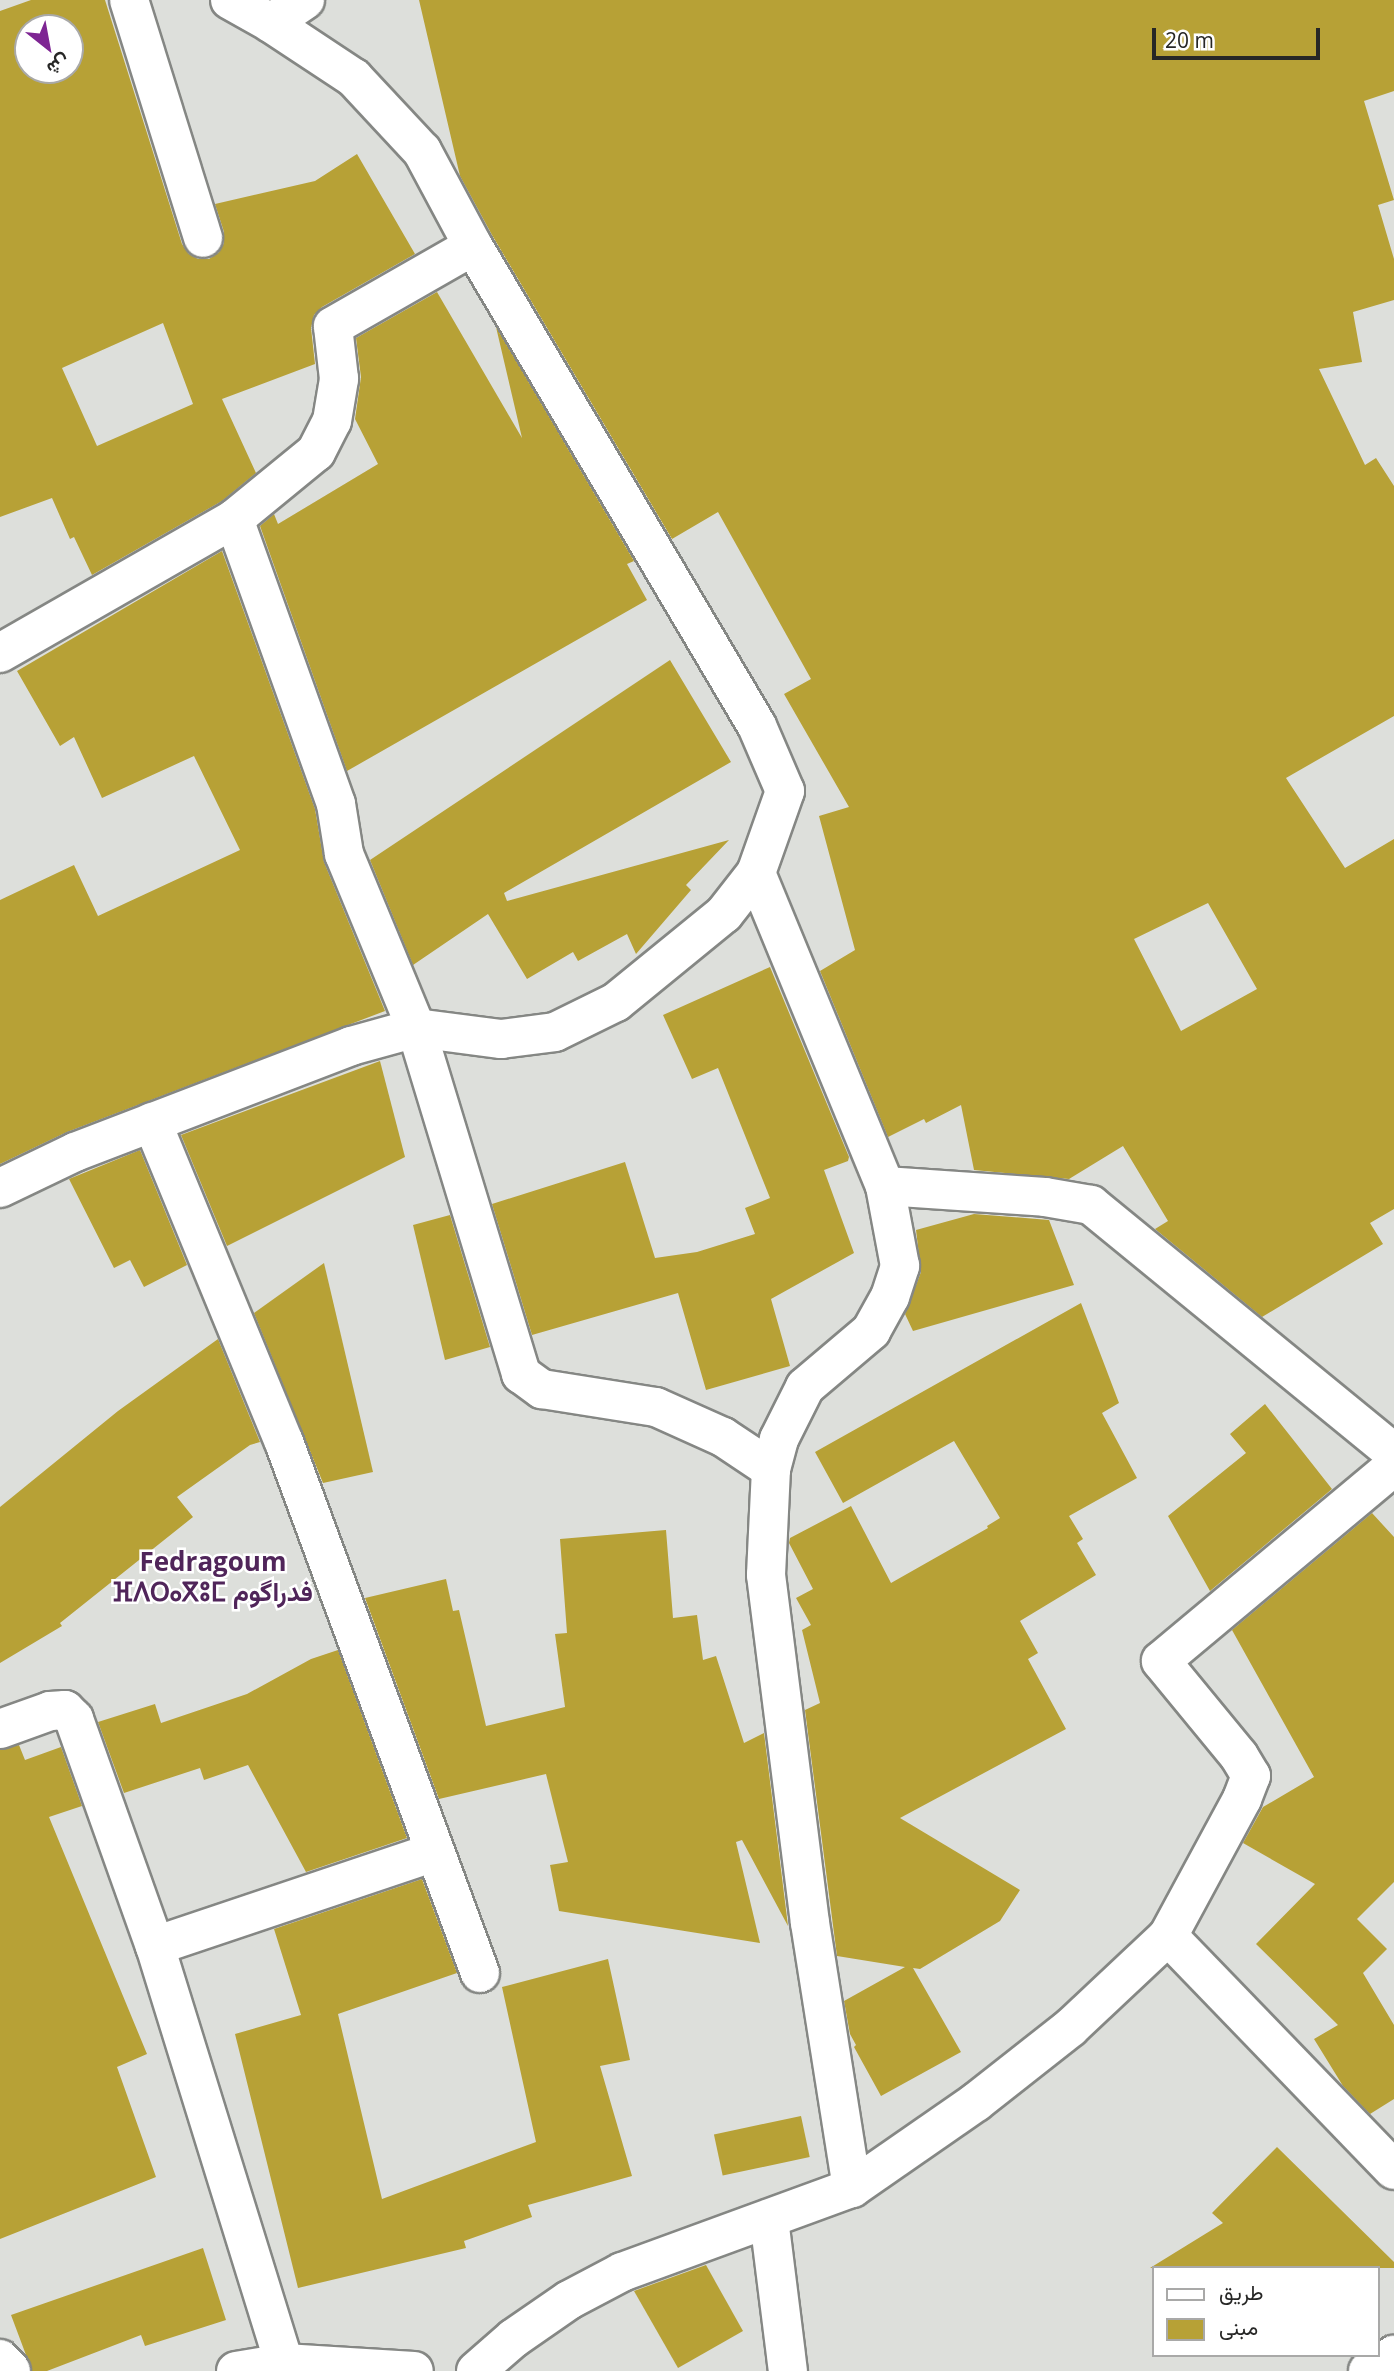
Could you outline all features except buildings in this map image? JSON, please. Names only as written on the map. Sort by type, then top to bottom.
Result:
[{"type":"street","points":[[129,0],[203,238]]},
{"type":"street","points":[[0,1188],[75,1152],[351,1046],[416,1028],[501,1039],[555,1032],[616,1002],[724,914],[756,873],[785,791],[757,726],[473,246],[422,151],[354,78],[271,23],[230,0]]},
{"type":"street","points":[[271,23],[305,0]]},
{"type":"street","points":[[0,653],[234,519],[316,452],[332,421],[339,379],[332,326],[473,246]]},
{"type":"street","points":[[234,519],[336,804],[344,854],[416,1028],[521,1374],[542,1390],[656,1407],[723,1437],[771,1469]]},
{"type":"street","points":[[756,873],[885,1186],[900,1266],[890,1297],[871,1331],[805,1387],[779,1439],[771,1469],[765,1575],[810,1923],[852,2188]]},
{"type":"street","points":[[152,1122],[284,1442],[480,1973]]},
{"type":"street","points":[[885,1186],[1045,1197],[1091,1205],[1394,1453]]},
{"type":"street","points":[[476,2371],[514,2338],[590,2289],[622,2272],[852,2188],[976,2102],[1070,2028],[1167,1936],[1242,1799],[1251,1776],[1239,1756],[1161,1661],[1394,1466]]},
{"type":"street","points":[[0,1729],[50,1711],[65,1710],[74,1719],[155,1946],[284,2363]]},
{"type":"street","points":[[155,1946],[434,1852]]},
{"type":"street","points":[[1167,1936],[1394,2170]]},
{"type":"street","points":[[769,2219],[788,2371]]},
{"type":"street","points":[[1368,2371],[1394,2355]]},
{"type":"street","points":[[0,2360],[11,2371]]},
{"type":"street","points":[[236,2371],[284,2363],[414,2371]]},
{"type":"district","name":"Fedragoum ⴼⴷⵔⴰⴳⵓⵎ فدراگوم","points":[[213,1577]]}]
